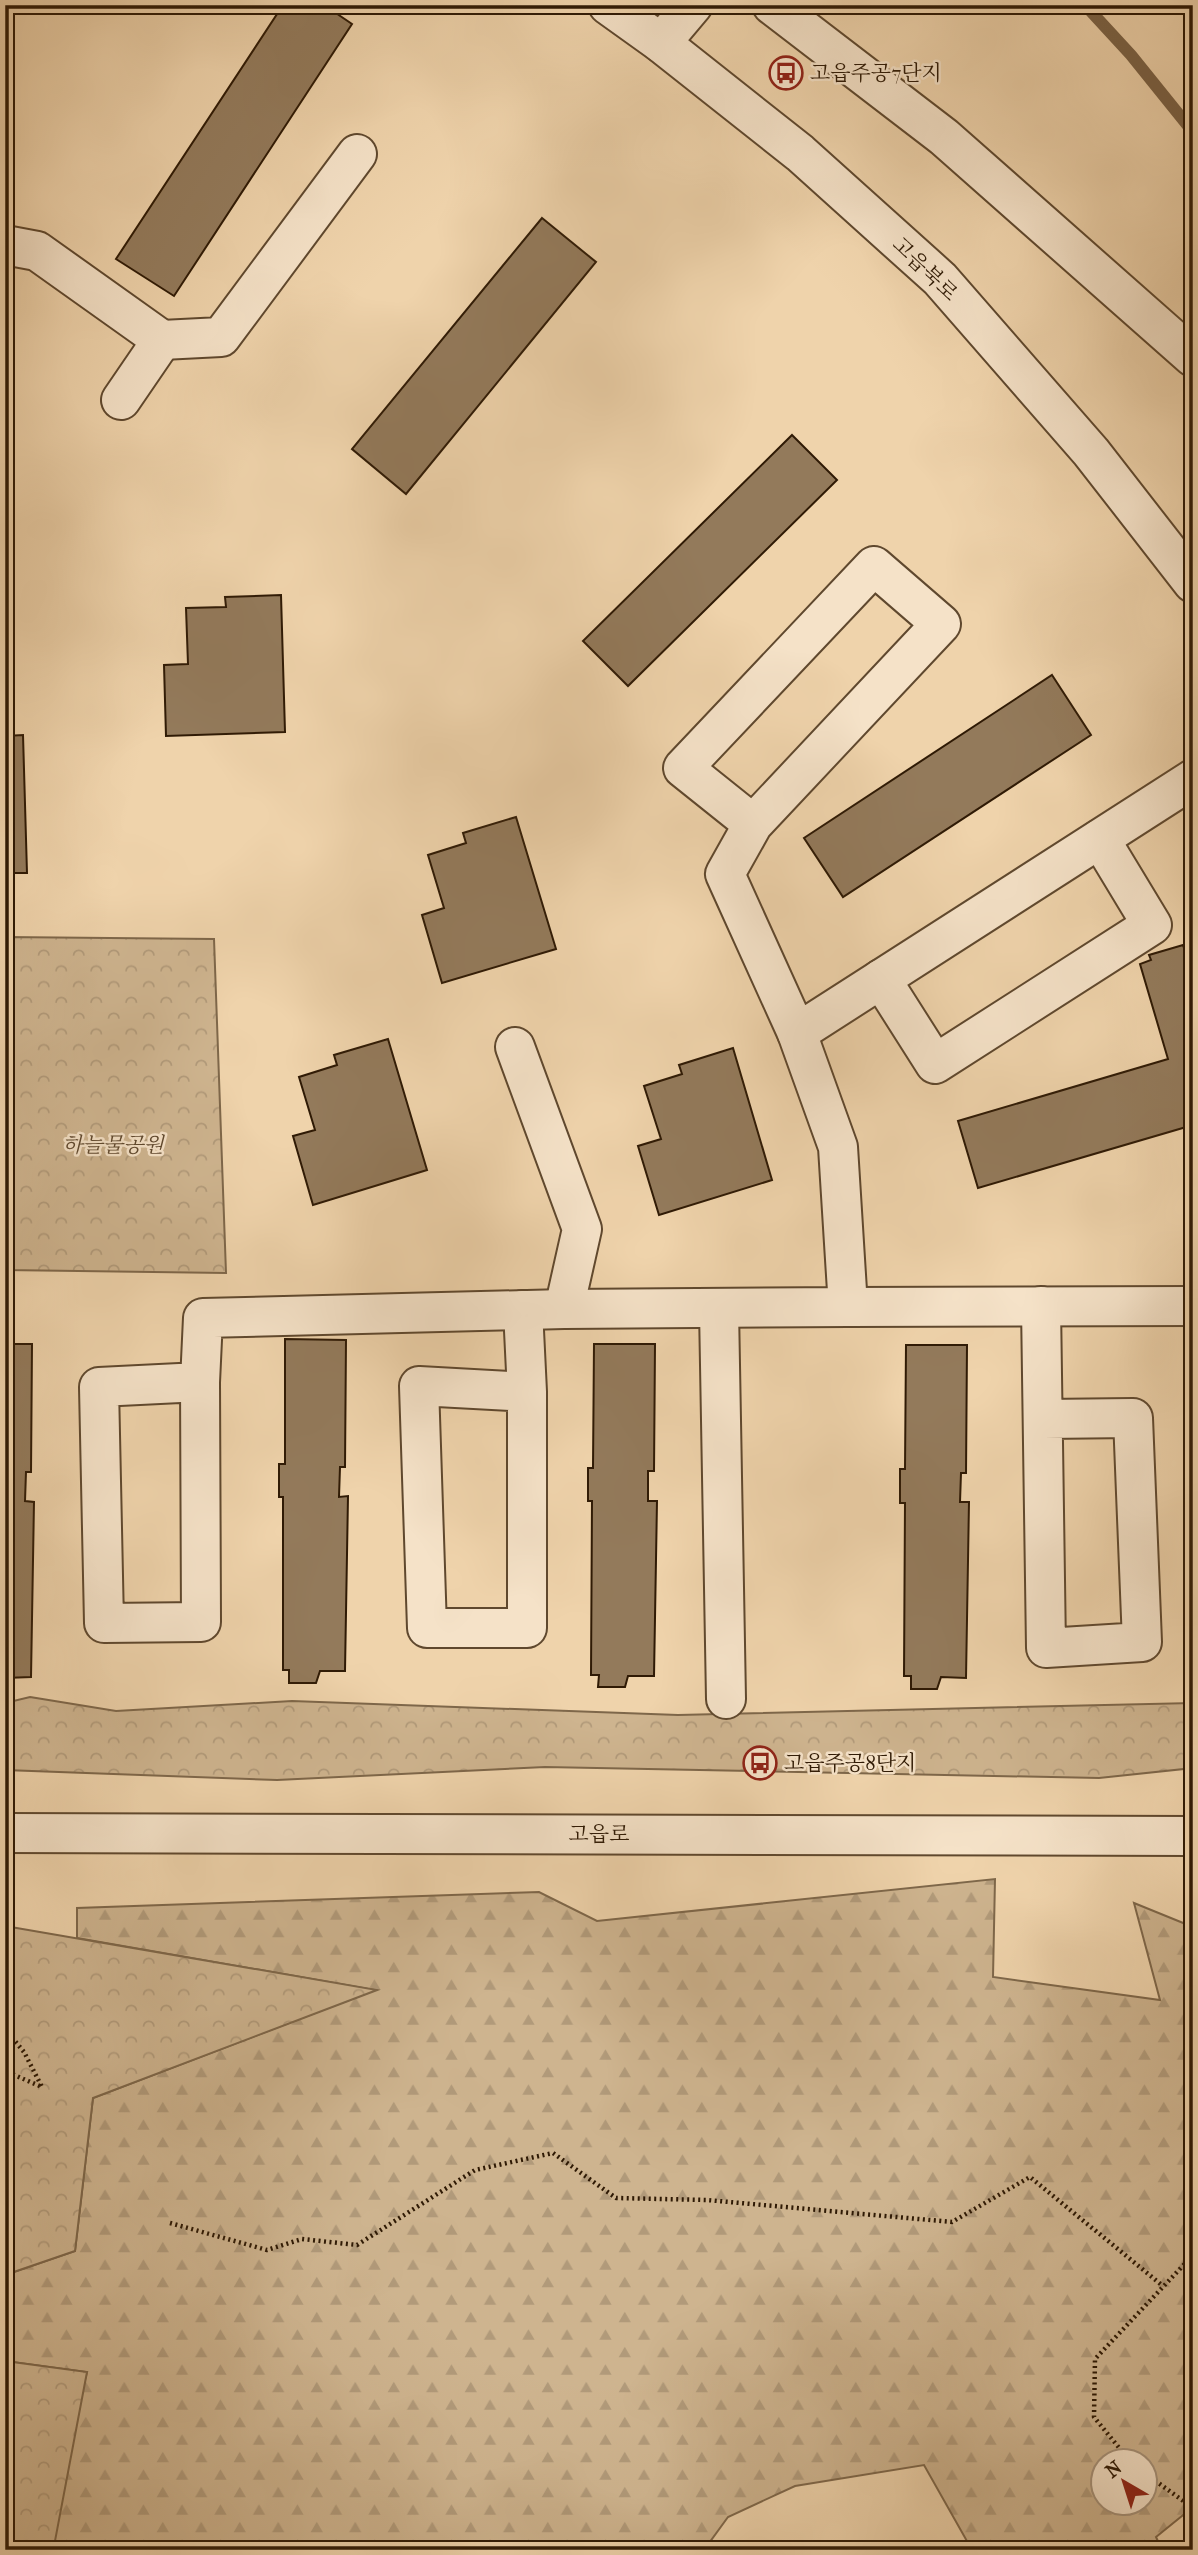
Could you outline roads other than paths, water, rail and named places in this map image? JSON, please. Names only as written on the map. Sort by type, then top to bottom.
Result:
[{"type":"street","name":"고읍북로","points":[[608,5],[662,43],[800,153],[940,279],[1091,452],[1193,583]]},
{"type":"street","points":[[662,43],[694,5]]},
{"type":"street","points":[[772,5],[944,137],[1193,357]]},
{"type":"street","points":[[5,245],[37,251],[162,340],[221,337],[357,154]]},
{"type":"street","points":[[121,400],[162,340]]},
{"type":"street","points":[[753,824],[683,768],[874,566],[941,624],[753,824],[725,874],[797,1032],[838,1147],[848,1307]]},
{"type":"street","points":[[797,1032],[1193,779]]},
{"type":"street","points":[[881,979],[935,1064],[970,1042],[1152,925],[1100,839]]},
{"type":"street","points":[[515,1047],[582,1229],[564,1309]]},
{"type":"street","points":[[1041,1306],[1046,1648],[1142,1642],[1133,1418],[1044,1419]]},
{"type":"street","points":[[200,1382],[99,1387],[104,1623],[201,1622],[200,1382],[203,1318],[564,1309],[1193,1306]]},
{"type":"street","points":[[719,1309],[726,1699]]},
{"type":"street","points":[[523,1310],[527,1392],[527,1628],[427,1628],[419,1386],[527,1392]]},
{"type":"street","points":[[1193,1820],[1175,1836],[1193,1846]]},
{"type":"street","name":"고읍로","points":[[5,1833],[1175,1836]]},
{"type":"waterway","points":[[1085,5],[1131,55],[1193,132]]},
{"type":"place","name":"고읍주공7단지","points":[[786,73]]},
{"type":"place","name":"고읍주공8단지","points":[[760,1763]]},
{"type":"park label","name":"하늘물공원","points":[[113,1145]]}]
